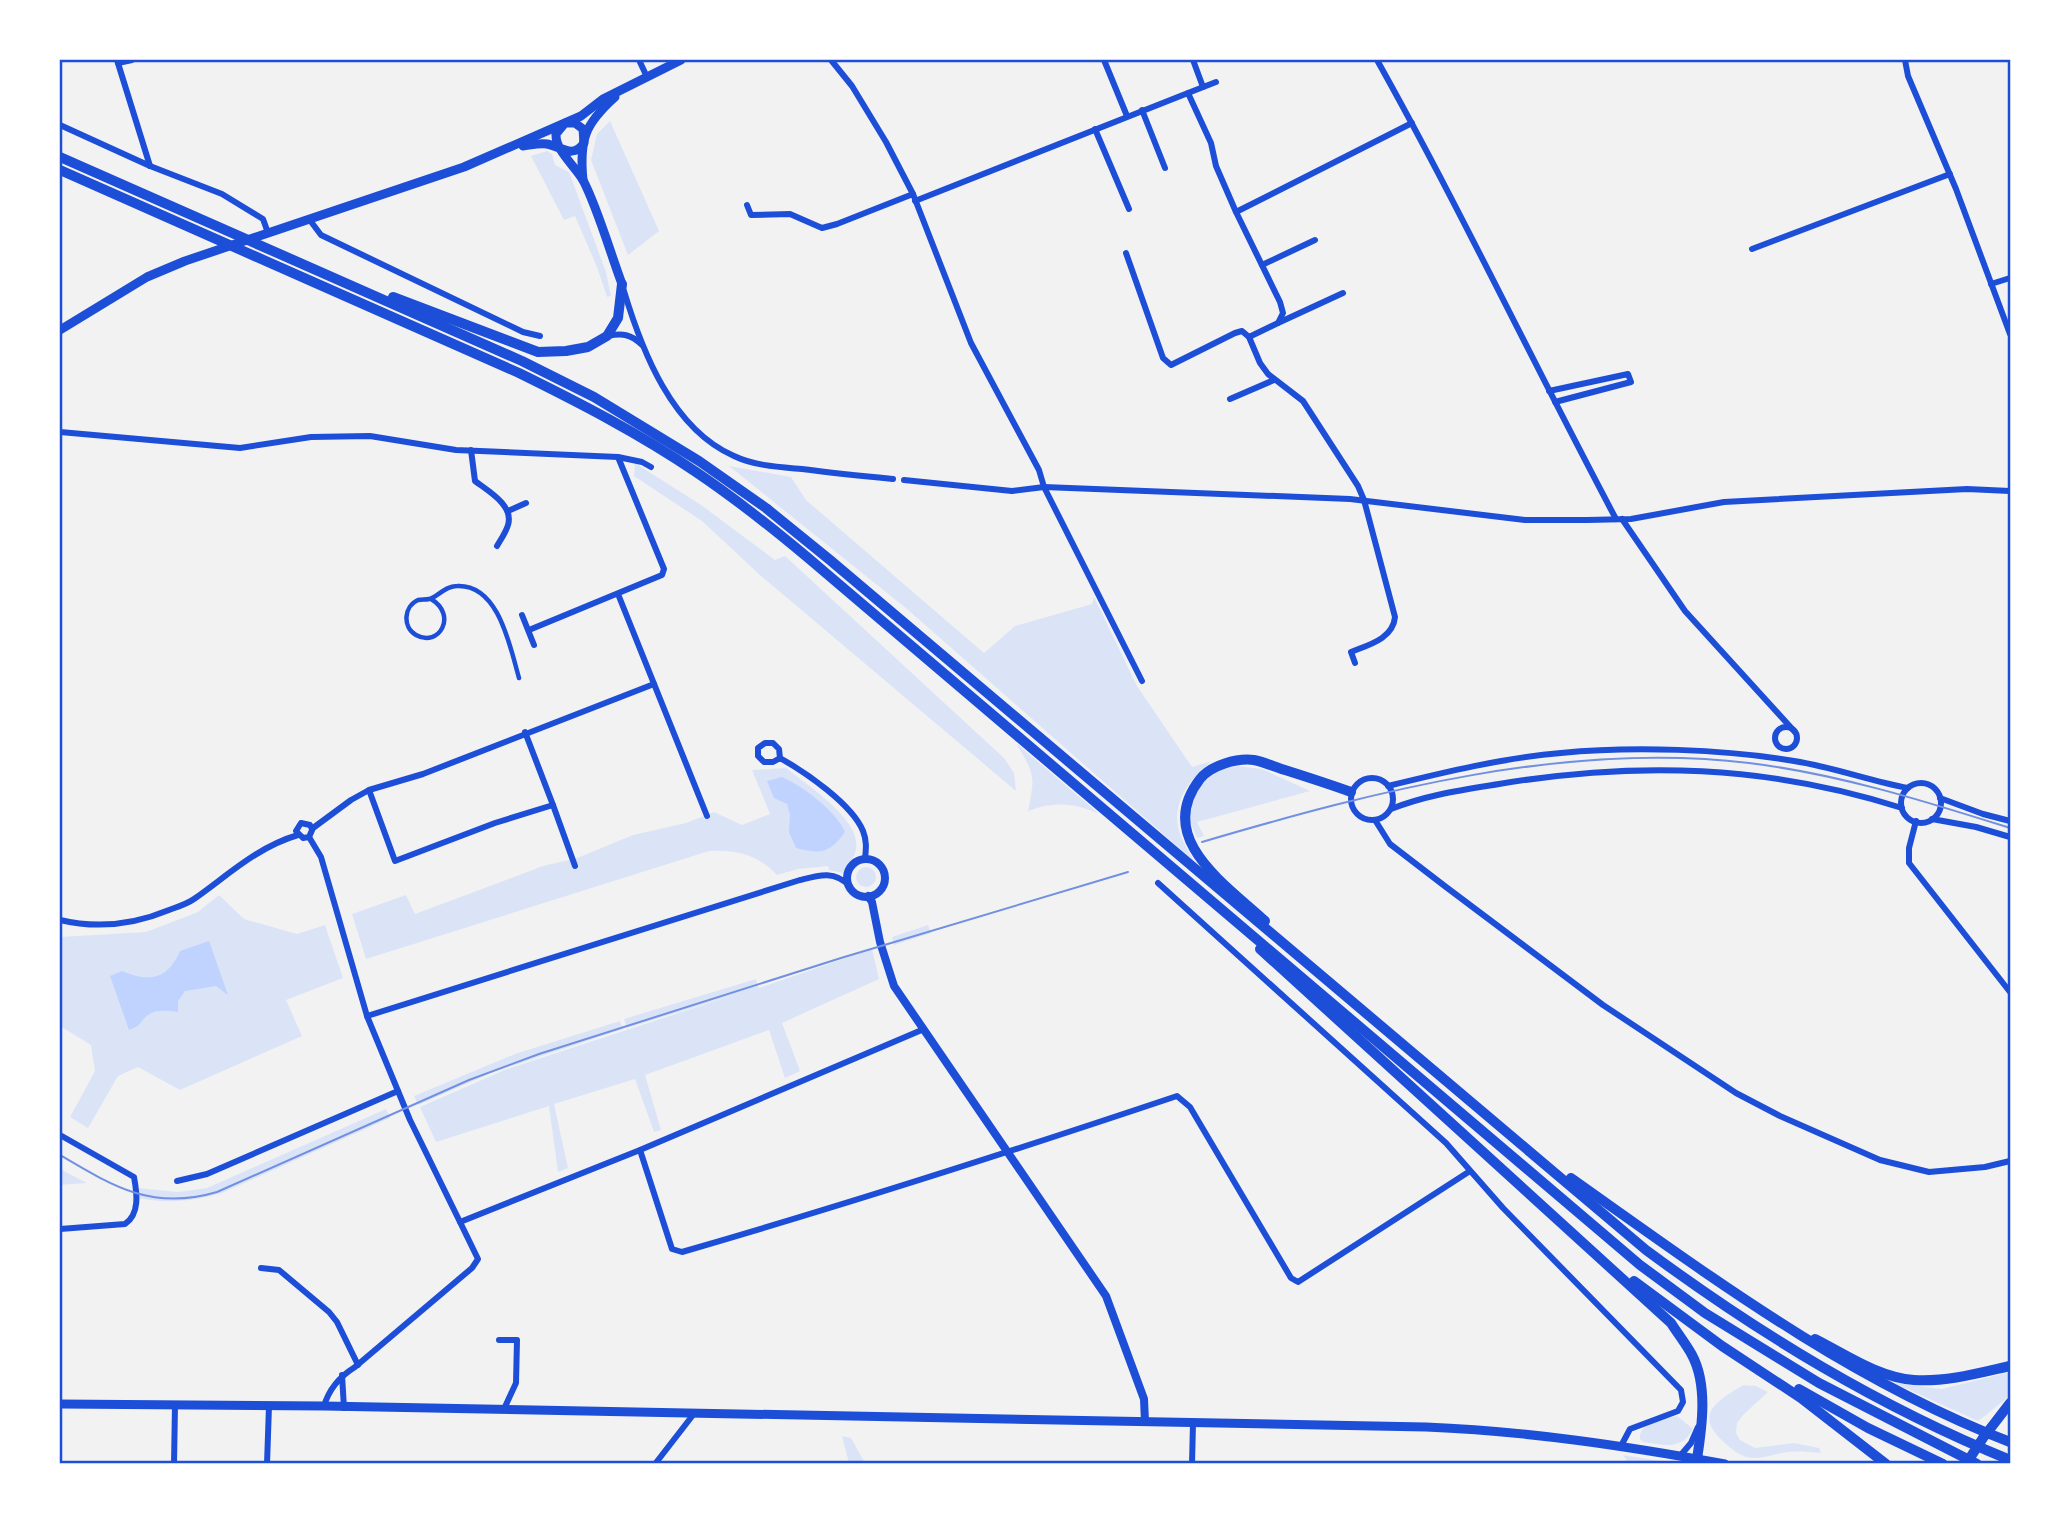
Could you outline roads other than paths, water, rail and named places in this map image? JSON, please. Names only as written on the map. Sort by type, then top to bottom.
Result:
[{"type":"main road","points":[[60,330],[137,282],[185,261],[464,167],[581,116],[604,99],[681,60]]},
{"type":"main road","points":[[295,260],[538,352],[588,347],[607,336],[618,318],[622,284],[583,181],[580,158],[592,121],[622,91]]},
{"type":"main road","points":[[504,149],[541,144],[573,152],[584,143],[585,133],[579,125],[565,123]]},
{"type":"main road","points":[[565,123],[556,134],[559,147],[583,181]]},
{"type":"main road","points":[[60,157],[522,361],[630,417],[710,468],[766,508],[830,560],[1646,1250],[1800,1356],[1882,1401],[2011,1460]]},
{"type":"main road","points":[[60,170],[506,368],[592,409],[697,472],[764,520],[1650,1273],[1705,1313],[1819,1383],[1977,1464]]},
{"type":"main road","points":[[1352,792],[1254,760],[1237,760],[1216,766],[1202,775],[1189,794],[1184,808],[1185,831],[1203,863],[1366,1014]]},
{"type":"main road","points":[[1104,807],[1671,1323],[1693,1357],[1700,1388],[1702,1419],[1697,1461]]},
{"type":"main road","points":[[1519,1141],[1726,1288],[1816,1346],[1882,1384],[2011,1442]]},
{"type":"main road","points":[[1555,1217],[1672,1311],[1801,1398],[1886,1464]]},
{"type":"main road","points":[[1776,1319],[1879,1371],[1913,1380],[1963,1377],[2011,1366]]},
{"type":"main road","points":[[1722,1346],[1868,1428],[1942,1464]]},
{"type":"main road","points":[[1966,1464],[2011,1403]]},
{"type":"main road","points":[[60,1404],[504,1409],[693,1415],[1432,1427],[1503,1431],[1621,1446],[1725,1464]]},
{"type":"main road","points":[[1998,1418],[2011,1410]]},
{"type":"street","points":[[132,60],[118,61],[150,166]]},
{"type":"street","points":[[639,60],[647,77]]},
{"type":"street","points":[[831,60],[852,86],[886,142],[914,198],[971,343],[1040,470],[1044,487],[1142,681]]},
{"type":"street","points":[[1104,60],[1127,116]]},
{"type":"street","points":[[1193,60],[1203,87]]},
{"type":"street","points":[[1377,60],[1549,391],[1619,519],[1685,611],[1795,732]]},
{"type":"street","points":[[1905,60],[1908,76],[1950,174],[2011,334]]},
{"type":"street","points":[[747,205],[751,215],[790,214],[822,228],[837,225],[1026,159],[1041,150],[1216,82]]},
{"type":"street","points":[[1188,93],[1211,143],[1216,166],[1236,212],[1280,302],[1283,313],[1278,323]]},
{"type":"street","points":[[1142,110],[1165,168]]},
{"type":"street","points":[[1236,212],[1412,123]]},
{"type":"street","points":[[60,125],[150,166],[204,186],[251,209],[263,219],[268,233]]},
{"type":"street","points":[[1095,129],[1129,209]]},
{"type":"street","points":[[1752,249],[1950,174]]},
{"type":"street","points":[[309,219],[321,235],[523,332],[540,335]]},
{"type":"street","points":[[1262,265],[1315,240]]},
{"type":"street","points":[[1126,253],[1163,358],[1171,365],[1242,331],[1249,337],[1260,363],[1274,380],[1303,401],[1359,486],[1395,617],[1394,625],[1379,640],[1351,652],[1355,663]]},
{"type":"street","points":[[1992,284],[2011,278]]},
{"type":"street","points":[[622,284],[645,349],[665,390],[698,431],[733,456],[759,465],[893,479]]},
{"type":"street","points":[[1249,337],[1343,293]]},
{"type":"street","points":[[607,336],[622,333],[630,336],[645,349]]},
{"type":"street","points":[[1549,391],[1628,374],[1630,382],[1555,402]]},
{"type":"street","points":[[1230,399],[1274,380]]},
{"type":"street","points":[[60,432],[240,448],[311,437],[370,436],[471,450],[618,457],[642,462],[650,467]]},
{"type":"street","points":[[471,450],[475,481],[502,502],[508,511],[509,522],[497,546]]},
{"type":"street","points":[[529,630],[659,578],[664,569],[618,457]]},
{"type":"street","points":[[904,480],[1012,491],[1044,487],[1364,500],[1525,520],[1619,519],[1724,502],[1968,489],[2011,491]]},
{"type":"street","points":[[508,511],[526,503]]},
{"type":"street","points":[[431,599],[444,611],[444,624],[431,637],[418,636],[407,624],[408,609],[418,600],[431,599],[442,590],[456,586],[478,590],[488,598],[504,628],[519,678]]},
{"type":"street","points":[[618,594],[707,816]]},
{"type":"street","points":[[522,615],[534,645]]},
{"type":"street","points":[[309,837],[312,829],[369,790],[424,774],[654,684]]},
{"type":"street","points":[[525,733],[575,866]]},
{"type":"street","points":[[1388,786],[1471,767],[1560,753],[1647,750],[1722,753],[1793,760],[1908,788]]},
{"type":"street","points":[[780,758],[798,768],[843,805],[860,825],[866,844],[865,859]]},
{"type":"street","points":[[1391,809],[1393,798],[1388,786],[1377,778],[1358,783],[1352,792],[1351,801],[1356,813],[1375,820],[1391,809],[1425,796],[1530,779],[1639,769],[1731,772],[1844,790],[1902,808],[1916,821],[1932,819],[2011,837]]},
{"type":"street","points":[[1902,808],[1902,800],[1908,788],[1914,784],[1927,784],[1933,787],[1940,797],[1983,814],[2011,821]]},
{"type":"street","points":[[369,790],[395,861],[553,806]]},
{"type":"street","points":[[1932,819],[1939,811],[1940,797]]},
{"type":"street","points":[[1375,820],[1390,844],[1446,887],[1603,1005],[1736,1093],[1780,1116],[1880,1160],[1929,1171],[1985,1167],[2011,1161]]},
{"type":"street","points":[[1916,821],[1909,848],[1909,863],[2011,992]]},
{"type":"street","points":[[298,835],[297,827],[301,823],[310,825],[312,829]]},
{"type":"street","points":[[298,835],[309,837]]},
{"type":"street","points":[[60,920],[100,926],[129,923],[157,915],[191,901],[238,865],[270,846],[298,835]]},
{"type":"street","points":[[309,837],[321,857],[367,1016],[398,1091],[478,1259],[472,1268],[342,1375],[327,1394],[324,1406]]},
{"type":"street","points":[[367,1016],[800,880],[827,874],[842,878],[857,894],[868,896],[879,891],[885,878],[880,864],[865,859],[859,860],[850,868],[850,886]]},
{"type":"street","points":[[1158,883],[1446,1143],[1503,1209],[1681,1390],[1683,1402],[1678,1411],[1630,1429],[1621,1446]]},
{"type":"street","points":[[868,896],[872,902],[880,942],[894,986],[1106,1296],[1144,1399],[1145,1422]]},
{"type":"street","points":[[460,1222],[640,1150],[923,1029]]},
{"type":"street","points":[[177,1181],[207,1174],[398,1091]]},
{"type":"street","points":[[640,1150],[672,1249],[682,1252],[1010,1153],[1177,1096],[1189,1107],[1292,1278],[1298,1282],[1470,1171]]},
{"type":"street","points":[[60,1135],[134,1177],[136,1189],[133,1216],[125,1224],[60,1229]]},
{"type":"street","points":[[261,1268],[279,1270],[329,1312],[337,1322],[358,1364]]},
{"type":"street","points":[[499,1340],[517,1340],[516,1383],[504,1409]]},
{"type":"street","points":[[342,1375],[344,1408]]},
{"type":"street","points":[[174,1464],[175,1405]]},
{"type":"street","points":[[267,1464],[269,1406]]},
{"type":"street","points":[[655,1464],[693,1415]]},
{"type":"street","points":[[1680,1456],[1691,1443],[1702,1419]]},
{"type":"street","points":[[1192,1464],[1193,1423]]},
{"type":"water","points":[[782,777],[818,800],[835,816],[845,832],[834,845],[818,851],[796,848],[789,832],[790,815],[787,804],[774,798],[767,781]]},
{"type":"water","points":[[209,941],[228,995],[216,986],[185,991],[178,1001],[178,1012],[151,1013],[129,1030],[110,976],[122,971],[141,977],[157,976],[170,968],[180,951]]},
{"type":"tram line","points":[[1202,842],[1403,789],[1472,775],[1611,759],[1680,758],[1783,768],[1881,790],[2010,828]]},
{"type":"tram line","points":[[60,1155],[98,1177],[135,1193],[173,1199],[217,1192],[469,1080],[539,1054],[841,958],[1128,872]]}]
